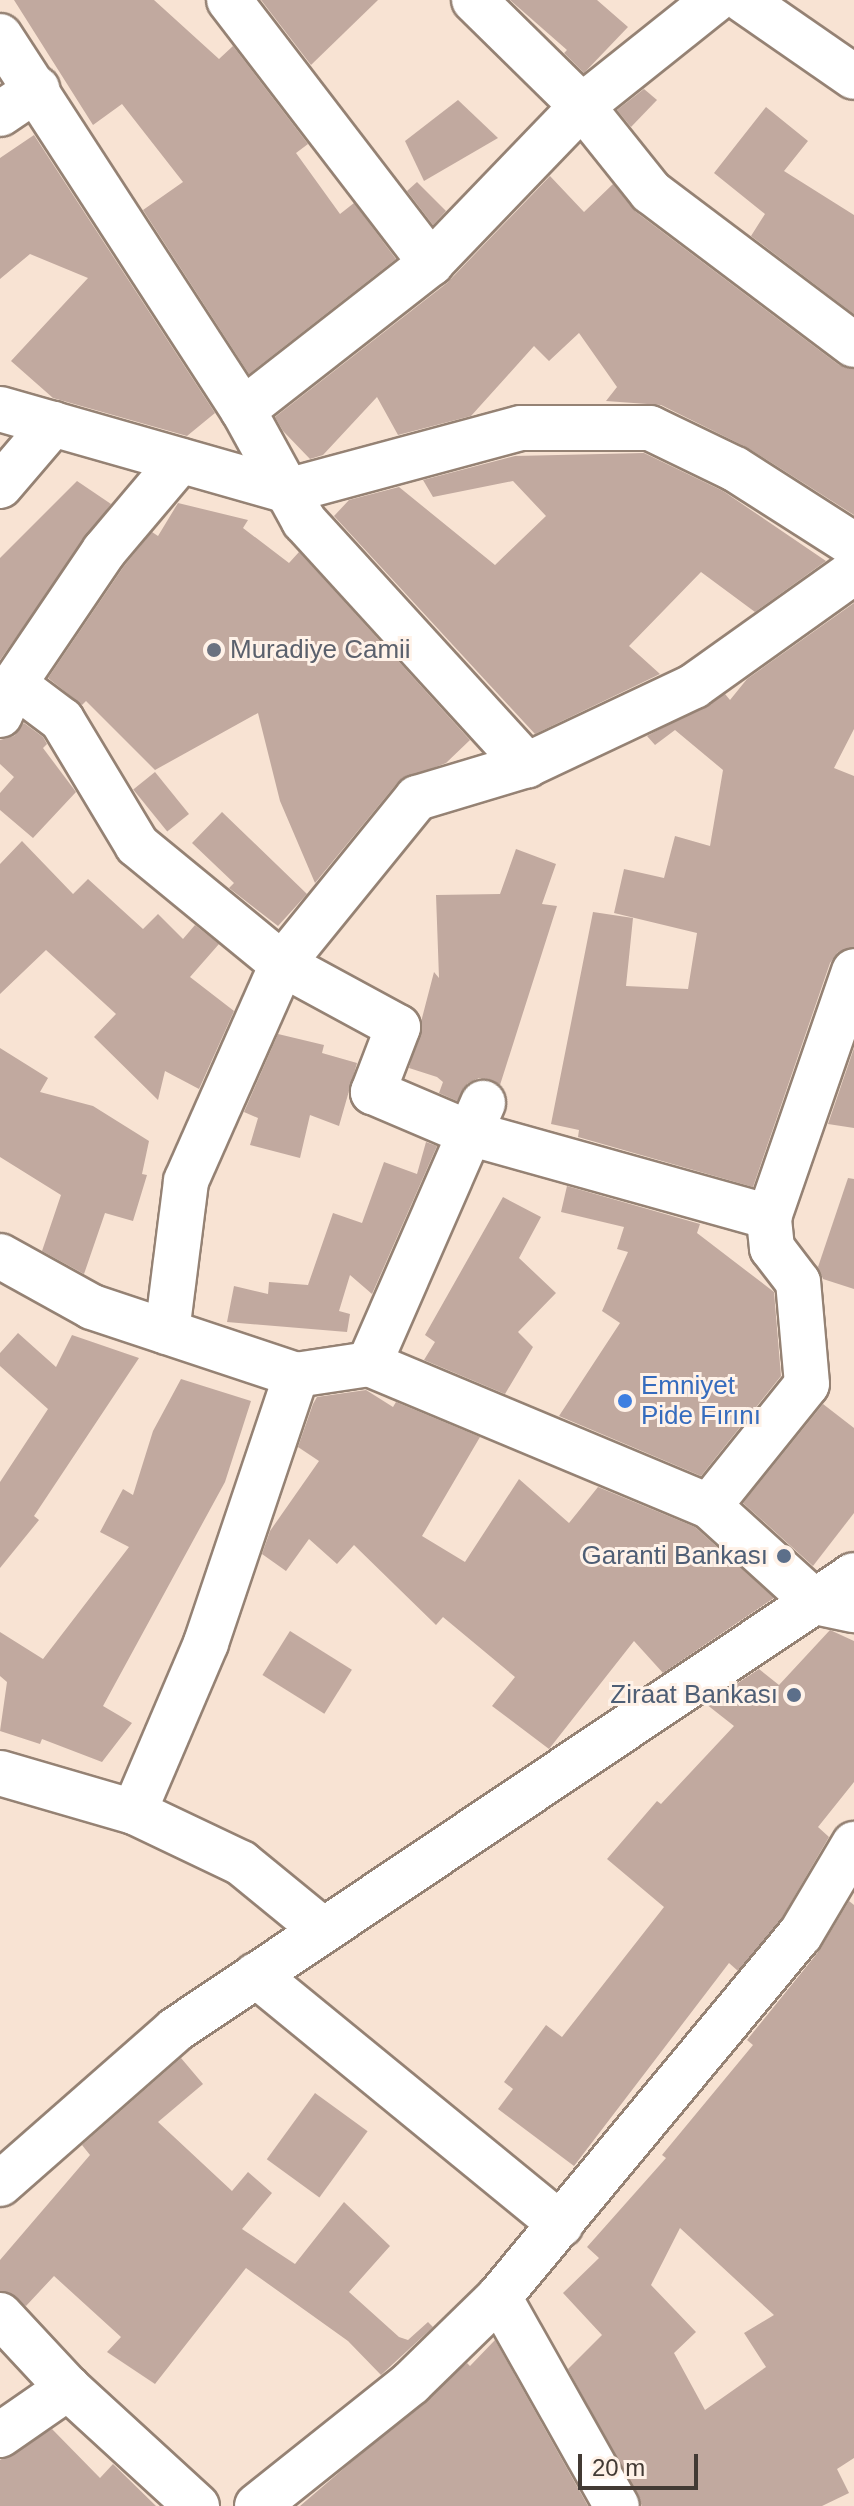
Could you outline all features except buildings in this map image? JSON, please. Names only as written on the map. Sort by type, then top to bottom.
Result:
[{"type":"street","points":[[229,0],[431,263]]},
{"type":"street","points":[[474,0],[582,106],[651,192],[854,345]]},
{"type":"street","points":[[243,410],[431,263],[582,106],[715,0]]},
{"type":"street","points":[[743,0],[854,77]]},
{"type":"street","points":[[0,36],[243,410],[304,521],[527,765]]},
{"type":"street","points":[[0,114],[37,89]]},
{"type":"street","points":[[0,409],[287,491],[521,428],[650,428],[735,469],[854,545]]},
{"type":"street","points":[[0,486],[53,424]]},
{"type":"street","points":[[180,461],[104,551],[7,700],[62,720],[137,845],[282,964],[398,1027],[373,1092],[476,1118],[769,1217]]},
{"type":"street","points":[[167,1332],[186,1181],[282,964],[417,798],[527,765],[694,686],[854,572]]},
{"type":"street","points":[[709,1506],[807,1384],[798,1282],[772,1248],[769,1217],[854,971]]},
{"type":"street","points":[[369,1364],[476,1118]]},
{"type":"street","points":[[0,1256],[92,1307],[296,1375],[369,1364],[709,1506],[835,1606]]},
{"type":"street","points":[[134,1812],[206,1643],[296,1375]]},
{"type":"street","points":[[0,2184],[175,2030],[323,1930],[835,1606],[854,1575]]},
{"type":"street","points":[[0,1773],[134,1812],[241,1863],[323,1930]]},
{"type":"street","points":[[257,2506],[411,2383],[499,2297],[800,1935],[854,1844]]},
{"type":"street","points":[[256,1975],[561,2225]]},
{"type":"street","points":[[499,2297],[617,2506]]},
{"type":"street","points":[[0,2315],[68,2388],[197,2506]]},
{"type":"street","points":[[0,2435],[68,2388]]},
{"type":"place","name":"Muradiye Camii","points":[[214,650]]},
{"type":"place","name":"Emniyet Pide Fırını","points":[[625,1401]]},
{"type":"place","name":"Garanti Bankası","points":[[784,1556]]},
{"type":"place","name":"Ziraat Bankası","points":[[794,1695]]}]
